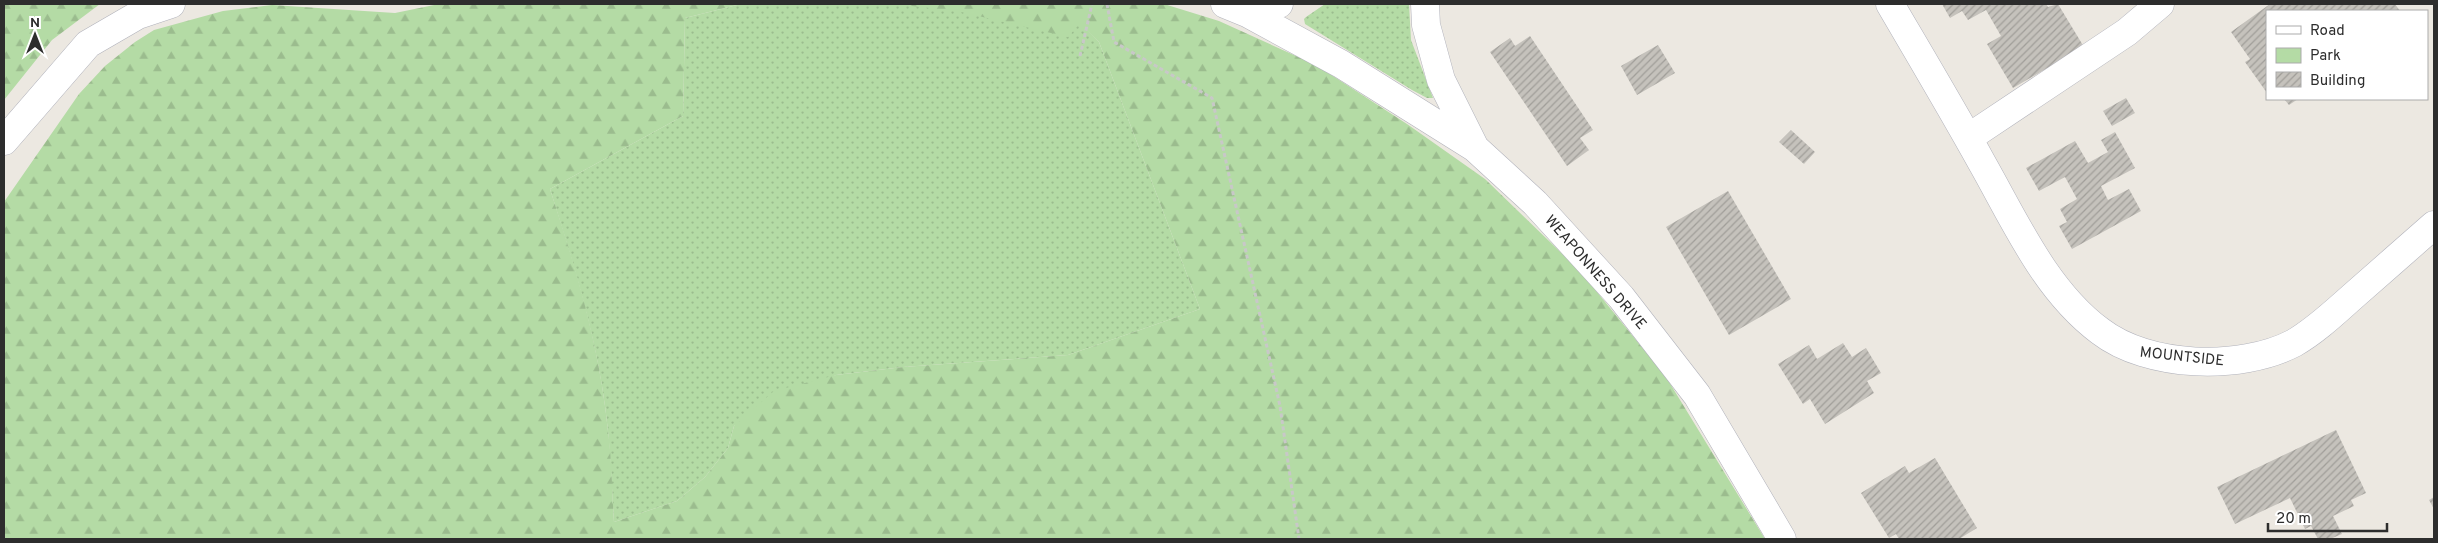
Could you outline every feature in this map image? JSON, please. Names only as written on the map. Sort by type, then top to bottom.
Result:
[{"type":"street","points":[[4,141],[88,44],[138,15],[171,4]]},
{"type":"street","points":[[1236,8],[1280,4]]},
{"type":"street","name":"WEAPONNESS DRIVE","points":[[1426,4],[1426,25],[1441,80],[1475,148],[1536,203],[1621,297],[1697,395],[1782,539]]},
{"type":"street","name":"MOUNTSIDE","points":[[1890,4],[2030,248],[2062,295],[2100,331],[2132,350],[2159,356],[2194,360],[2232,361],[2255,357],[2293,343],[2323,322],[2434,225]]},
{"type":"street","points":[[1968,138],[2127,32],[2160,4]]},
{"type":"street","points":[[1236,8],[1341,64],[1475,148]]},
{"type":"path","points":[[1080,56],[1092,4]]},
{"type":"path","points":[[1107,4],[1114,42],[1212,98],[1280,406],[1299,539]]},
{"type":"green space","points":[[4,4],[100,4],[52,40],[4,100]]},
{"type":"green space","points":[[439,4],[741,4],[685,18],[683,116],[550,189],[578,278],[599,369],[609,442],[614,522],[677,501],[705,477],[728,448],[734,426],[774,391],[836,375],[903,367],[1068,355],[1200,309],[1099,42],[1080,23],[1068,37],[957,11],[894,4],[1164,4],[1219,21],[1316,65],[1407,124],[1485,179],[1580,271],[1666,377],[1765,539],[4,539],[4,202],[79,94],[105,66],[135,42],[154,30],[223,11],[272,5],[395,13]]},
{"type":"green space","points":[[741,4],[898,4],[1080,22],[1099,42],[1200,309],[1068,355],[903,367],[836,375],[734,426],[728,448],[705,477],[677,501],[614,522],[608,431],[599,369],[577,278],[550,189],[683,116],[685,18]]},
{"type":"green space","points":[[1325,4],[1409,4],[1411,40],[1433,98],[1427,98],[1412,90],[1305,24],[1304,19],[1306,17]]},
{"type":"building","points":[[1942,4],[2046,4],[2048,7],[2058,4],[2084,47],[2013,88],[1987,44],[2001,36],[1986,10],[1968,20],[1962,11],[1950,18]]},
{"type":"building","points":[[2270,4],[2395,4],[2399,10],[2266,10],[2266,92],[2245,62],[2250,59],[2231,32]]},
{"type":"building","points":[[1530,36],[1593,130],[1580,138],[1589,150],[1567,166],[1490,52],[1510,38],[1515,46]]},
{"type":"building","points":[[1658,45],[1675,73],[1637,95],[1621,66]]},
{"type":"building","points":[[2126,98],[2135,113],[2112,126],[2103,111]]},
{"type":"building","points":[[2285,100],[2296,100],[2289,105]]},
{"type":"building","points":[[1791,130],[1815,152],[1804,164],[1779,142]]},
{"type":"building","points":[[2115,132],[2135,168],[2101,186],[2108,200],[2129,189],[2141,211],[2072,249],[2059,226],[2067,222],[2060,209],[2077,199],[2065,177],[2039,191],[2026,168],[2075,141],[2088,163],[2108,152],[2101,140]]},
{"type":"building","points":[[1728,191],[1791,299],[1729,335],[1666,227]]},
{"type":"building","points":[[1843,343],[1852,357],[1866,348],[1881,373],[1867,381],[1874,393],[1825,424],[1810,399],[1803,404],[1778,364],[1809,345],[1817,359]]},
{"type":"building","points":[[2336,430],[2366,493],[2351,500],[2354,506],[2333,516],[2342,534],[2330,539],[2318,539],[2311,526],[2305,529],[2290,498],[2235,524],[2217,487]]},
{"type":"building","points":[[1935,458],[1977,528],[1959,539],[1899,539],[1896,534],[1889,538],[1861,493],[1905,466],[1909,473]]},
{"type":"building","points":[[2434,497],[2434,509],[2429,500]]}]
